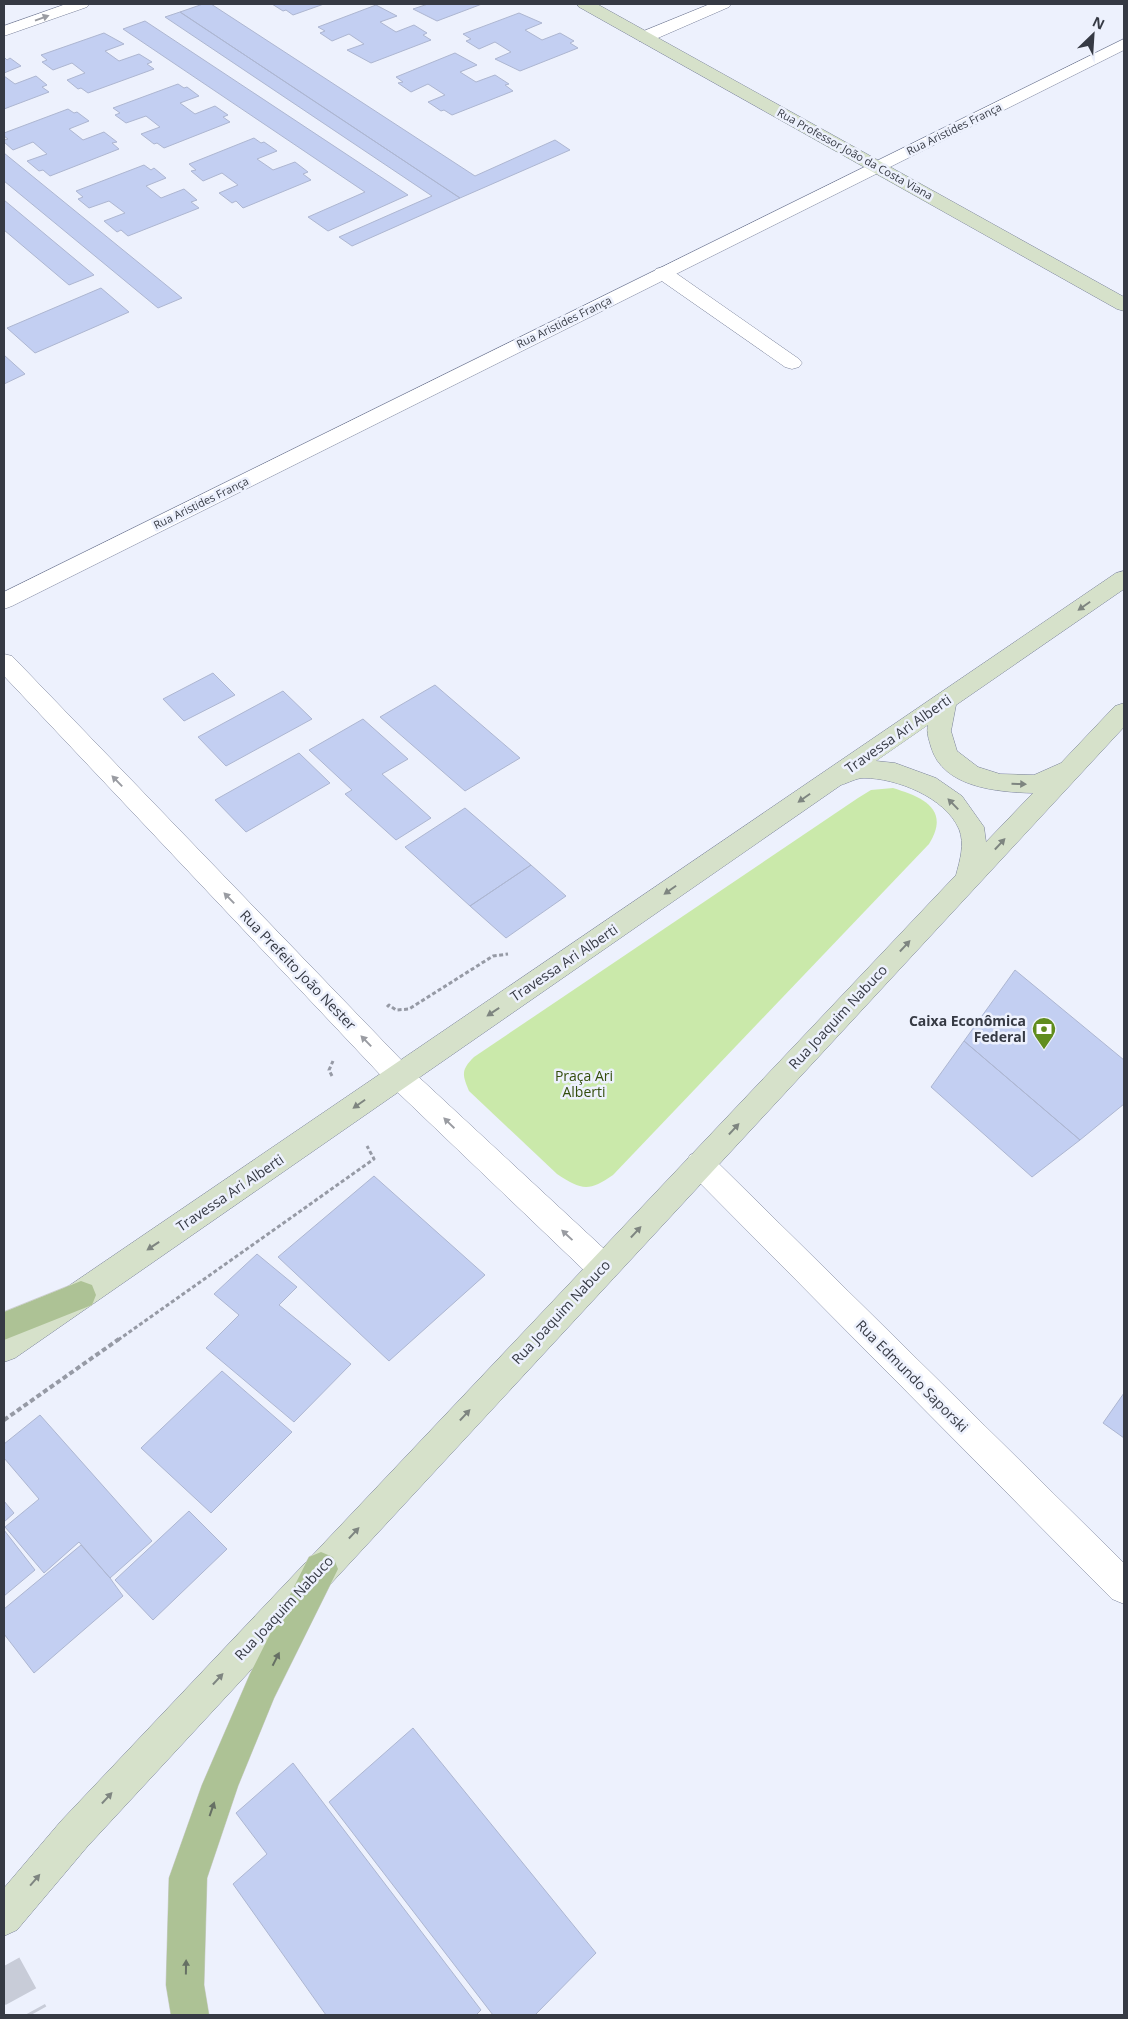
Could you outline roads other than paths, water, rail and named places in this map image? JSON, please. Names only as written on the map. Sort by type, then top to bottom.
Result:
[{"type":"main road","name":"Rua Professor João da Costa Viana","points":[[585,4],[1124,305]]},
{"type":"main road","name":"Travessa Ari Alberti","points":[[4,1348],[1124,578]]},
{"type":"main road","points":[[945,701],[939,731],[946,755],[970,774],[1000,783],[1036,784],[1072,769]]},
{"type":"main road","name":"Rua Joaquim Nabuco","points":[[4,1917],[81,1827],[1124,712]]},
{"type":"main road","points":[[832,780],[860,769],[895,772],[927,784],[954,803],[971,828],[975,854],[967,880]]},
{"type":"main road","points":[[4,1326],[81,1295]]},
{"type":"main road","points":[[190,2015],[185,1985],[188,1878],[220,1785],[258,1695],[321,1569]]},
{"type":"street","points":[[4,31],[81,4]]},
{"type":"street","points":[[644,37],[723,4]]},
{"type":"street","name":"Rua Aristides França","points":[[4,600],[1124,44]]},
{"type":"street","points":[[663,273],[792,363]]},
{"type":"street","name":"Rua Prefeito João Nester","points":[[4,662],[399,1076],[603,1268]]},
{"type":"street","name":"Rua Edmundo Saporski","points":[[700,1164],[1124,1587]]},
{"type":"tunnel","points":[[4,1966],[31,2015]]},
{"type":"place","name":"Caixa Econômica Federal","points":[[1044,1050]]},
{"type":"park label","name":"Praça Ari Alberti","points":[[584,1084]]}]
